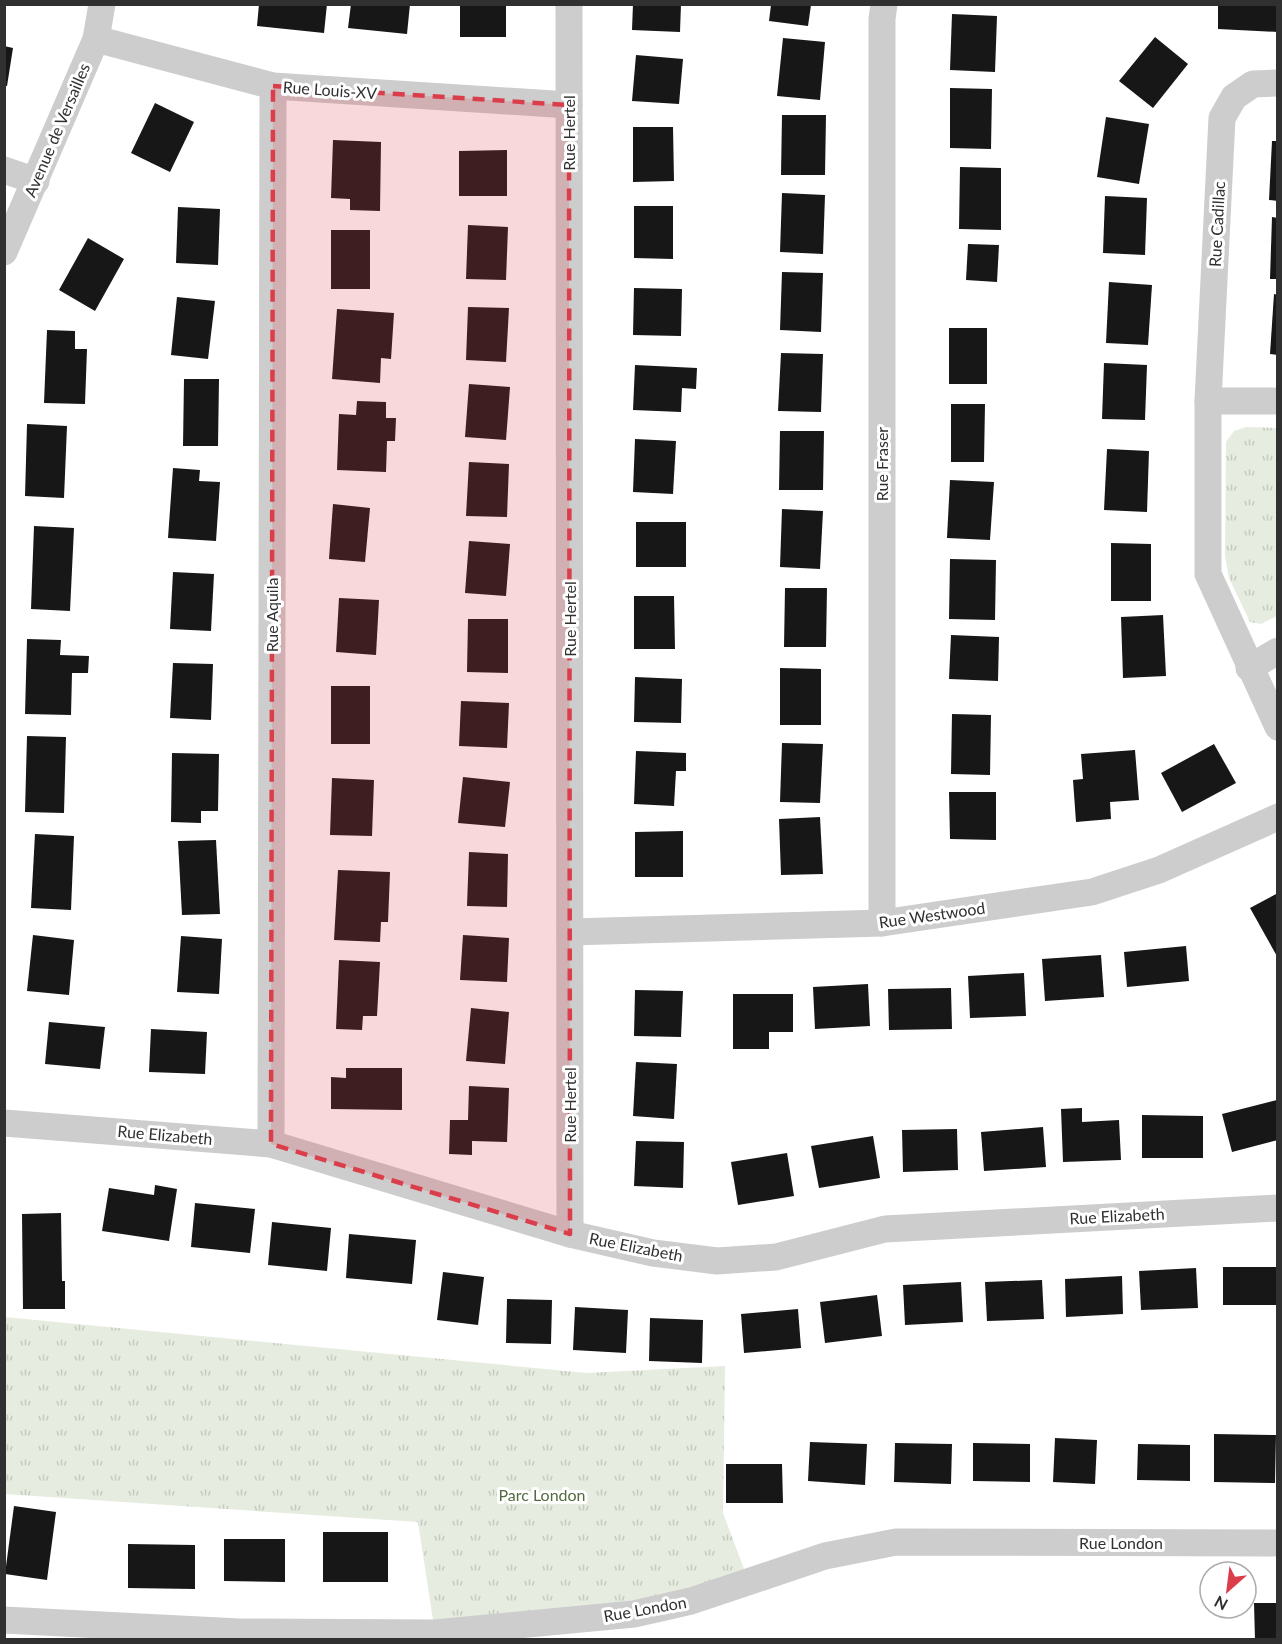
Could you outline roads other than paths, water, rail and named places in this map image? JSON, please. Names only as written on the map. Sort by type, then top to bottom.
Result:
[{"type":"street","name":"Avenue de Versailles","points":[[4,252],[96,39],[102,4]]},
{"type":"street","name":"Rue Hertel","points":[[569,4],[570,1234]]},
{"type":"street","name":"Rue Fraser","points":[[882,923],[882,19],[884,4]]},
{"type":"street","name":"Rue Louis-XV","points":[[96,39],[273,86],[569,105]]},
{"type":"street","name":"Rue Cadillac","points":[[1278,83],[1253,84],[1234,97],[1222,118],[1208,401],[1208,574],[1249,668],[1278,727]]},
{"type":"street","name":"Rue Aquila","points":[[271,1144],[273,86]]},
{"type":"street","points":[[4,170],[36,181]]},
{"type":"street","points":[[1208,401],[1278,401]]},
{"type":"street","points":[[1249,668],[1278,651]]},
{"type":"street","name":"Rue Westwood","points":[[570,932],[882,923],[1092,892],[1160,870],[1278,817]]},
{"type":"street","name":"Rue Elizabeth","points":[[4,1123],[271,1144],[570,1234],[653,1253],[717,1261],[776,1257],[885,1229],[1278,1208]]},
{"type":"street","name":"Rue London","points":[[4,1620],[239,1636],[435,1633],[634,1614],[691,1601],[825,1556],[896,1542],[1278,1543]]},
{"type":"park label","name":"Parc London","points":[[542,1495]]}]
